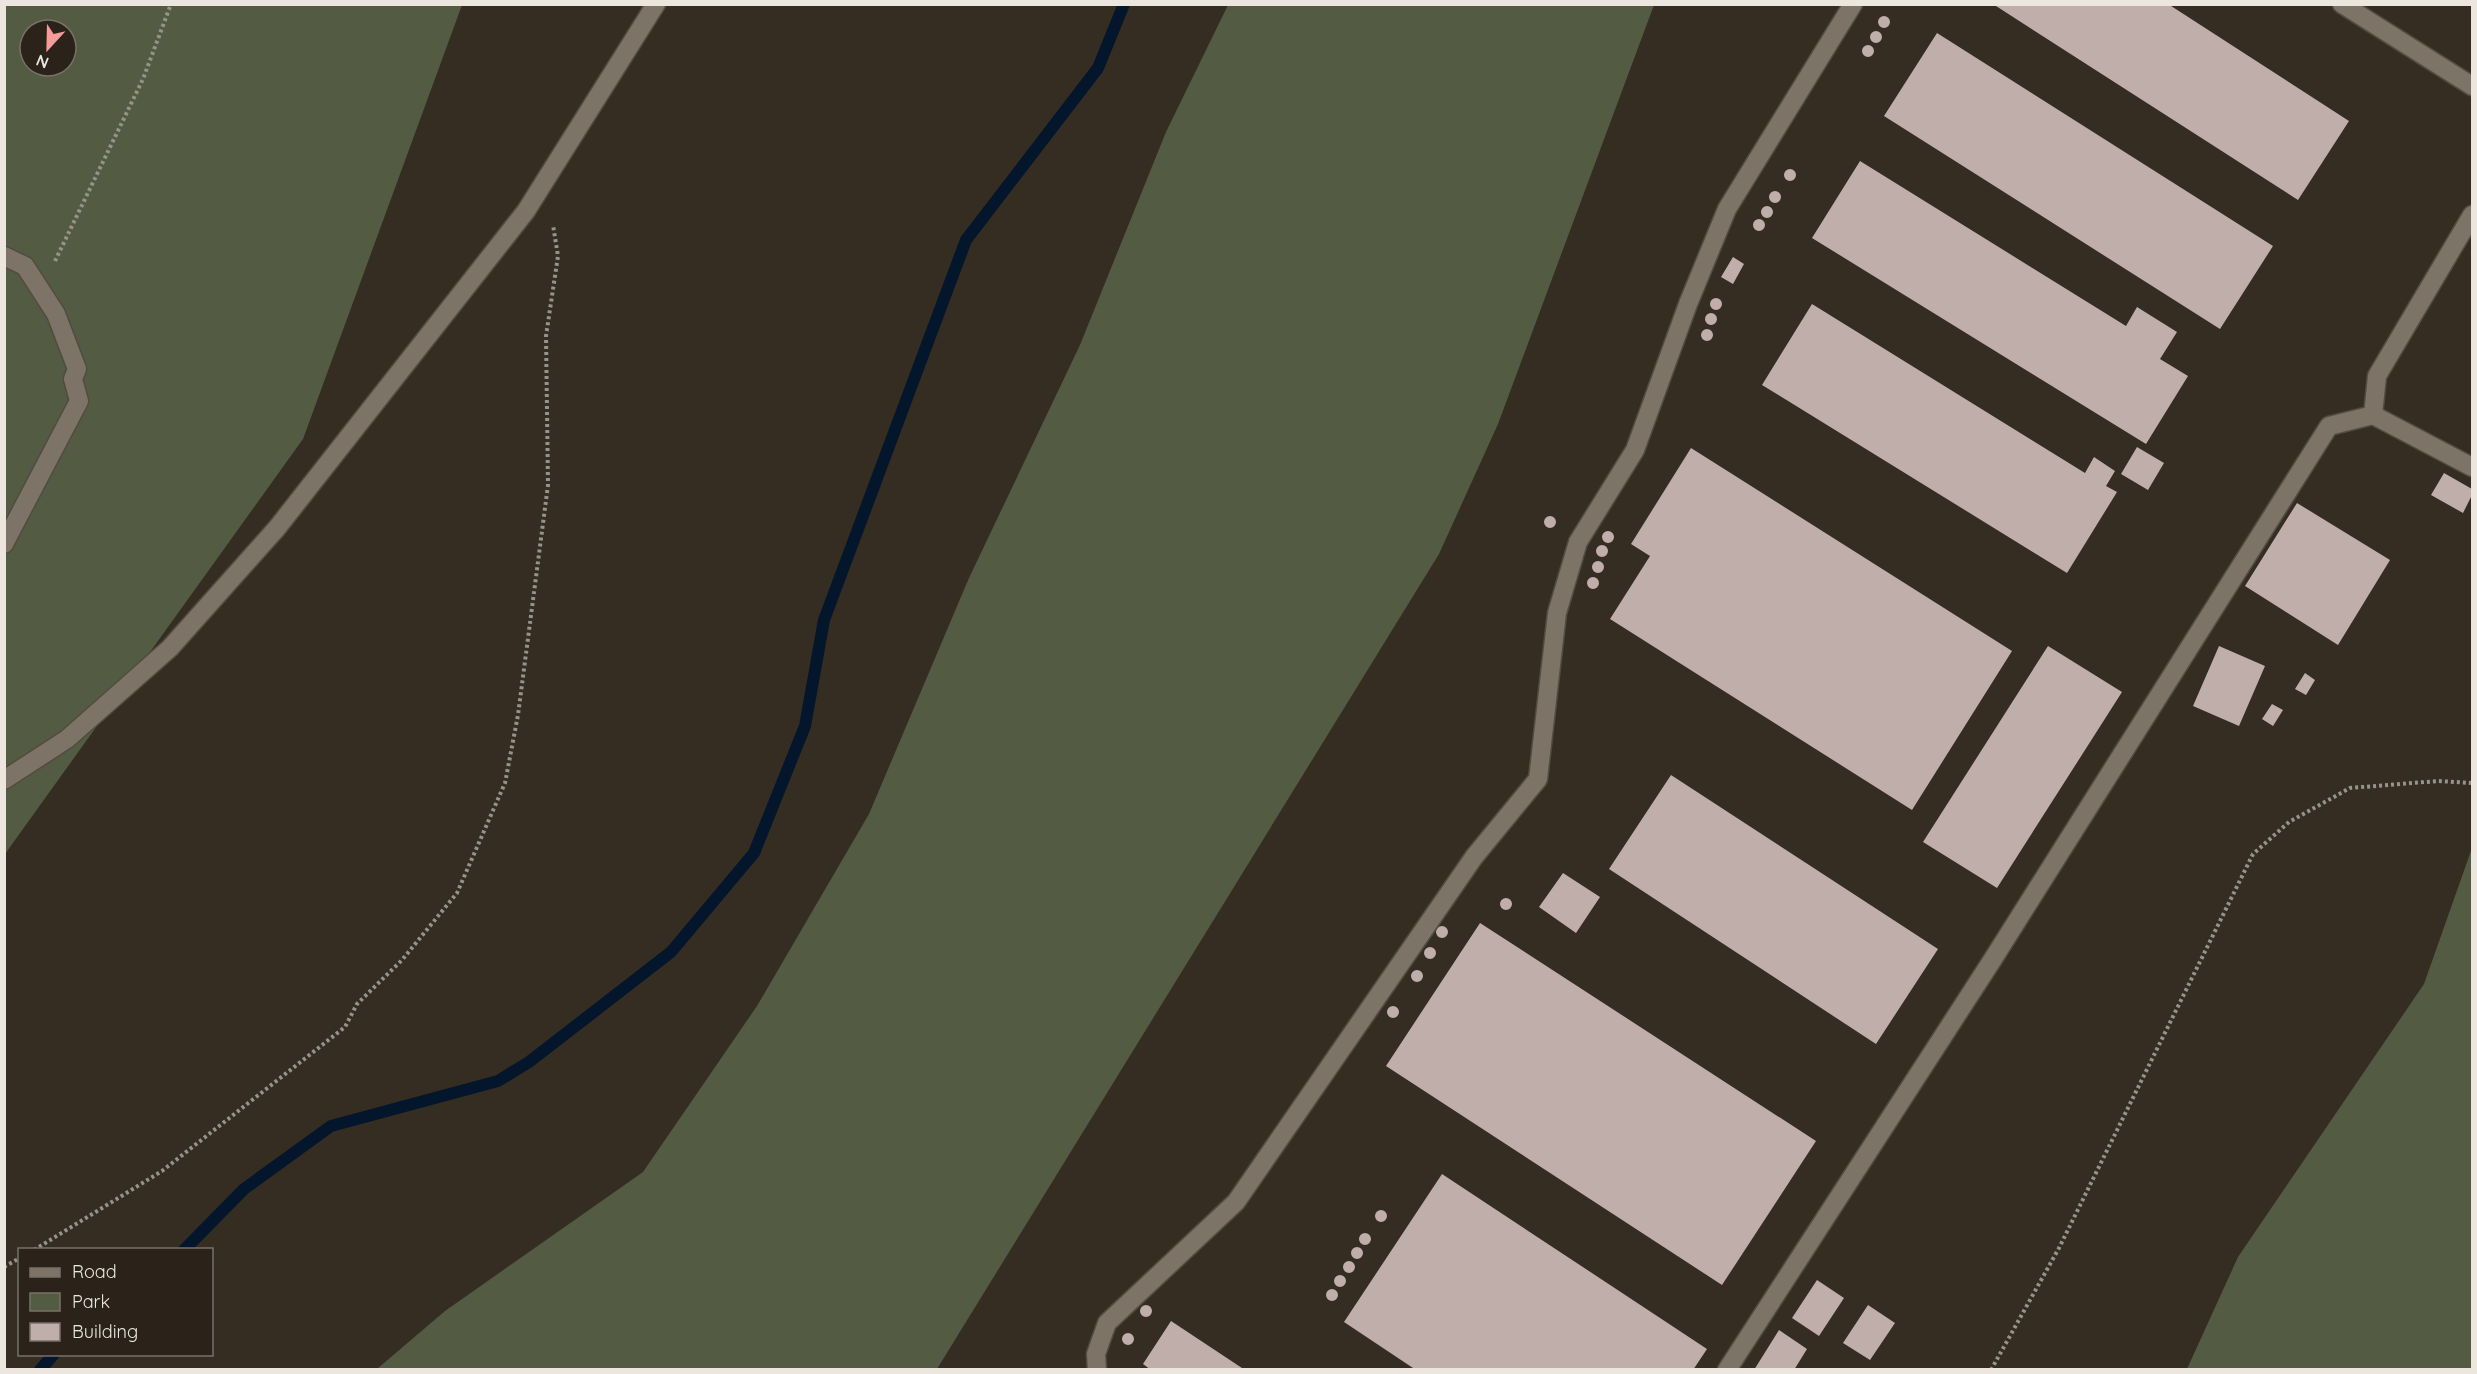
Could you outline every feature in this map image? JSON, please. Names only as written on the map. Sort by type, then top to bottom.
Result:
[{"type":"street","points":[[4,780],[67,739],[170,648],[277,528],[526,211],[656,4]]},
{"type":"street","points":[[1083,1370],[1096,1362],[1107,1323],[1236,1202],[1474,857],[1538,779],[1557,613],[1578,542],[1635,450],[1688,304],[1726,209],[1853,4]]},
{"type":"street","points":[[2342,4],[2472,86]]},
{"type":"street","points":[[2373,415],[2377,376],[2472,215]]},
{"type":"street","points":[[4,256],[25,266],[56,314],[77,369],[73,379],[79,401],[4,544]]},
{"type":"street","points":[[1727,1370],[1999,949],[2330,426],[2373,415],[2472,467]]},
{"type":"path","points":[[42,292],[54,262],[143,80],[171,4]]},
{"type":"path","points":[[37,1248],[162,1171],[345,1027],[357,1004],[402,960],[458,893],[505,783],[518,715],[548,485],[546,336],[558,256],[545,180]]},
{"type":"path","points":[[1991,1370],[2059,1248],[2253,854],[2289,822],[2350,788],[2438,781],[2472,783]]},
{"type":"path","points":[[4,1267],[18,1259]]},
{"type":"green space","points":[[5,5],[462,5],[303,439],[5,854]]},
{"type":"green space","points":[[1228,5],[1654,5],[1498,424],[1439,554],[937,1369],[377,1369],[445,1311],[643,1172],[757,1006],[869,814],[969,578],[1080,345],[1166,132]]},
{"type":"green space","points":[[2472,848],[2472,1369],[2187,1369],[2238,1257],[2424,984]]},
{"type":"building","points":[[1997,4],[2168,4],[2349,121],[2298,200],[1996,6]]},
{"type":"building","points":[[1886,16],[1890,22],[1886,28],[1882,28],[1878,20]]},
{"type":"building","points":[[1878,31],[1882,37],[1878,43],[1874,43],[1870,35]]},
{"type":"building","points":[[1937,33],[2273,246],[2220,329],[1884,116]]},
{"type":"building","points":[[1870,45],[1874,51],[1870,57],[1866,57],[1862,49]]},
{"type":"building","points":[[1860,161],[2126,326],[2137,307],[2177,332],[2160,359],[2188,376],[2146,444],[1812,238]]},
{"type":"building","points":[[1792,169],[1796,175],[1792,181],[1788,181],[1784,173]]},
{"type":"building","points":[[1777,191],[1781,197],[1777,203],[1773,203],[1769,195]]},
{"type":"building","points":[[1769,206],[1773,212],[1769,218],[1765,218],[1761,210]]},
{"type":"building","points":[[1761,219],[1765,225],[1761,231],[1757,231],[1753,223]]},
{"type":"building","points":[[1733,257],[1744,264],[1733,284],[1721,277]]},
{"type":"building","points":[[1718,298],[1722,304],[1718,310],[1714,310],[1710,302]]},
{"type":"building","points":[[1812,304],[2085,473],[2094,457],[2115,471],[2106,486],[2117,492],[2067,573],[1762,385]]},
{"type":"building","points":[[1713,313],[1717,319],[1713,325],[1709,325],[1705,317]]},
{"type":"building","points":[[1709,329],[1713,335],[1709,341],[1705,341],[1701,333]]},
{"type":"building","points":[[2137,447],[2164,463],[2148,490],[2121,474]]},
{"type":"building","points":[[1691,448],[2012,651],[1912,810],[1610,619],[1650,556],[1631,544]]},
{"type":"building","points":[[2444,473],[2472,489],[2472,495],[2463,513],[2431,495]]},
{"type":"building","points":[[2297,503],[2390,560],[2338,645],[2245,586]]},
{"type":"building","points":[[1552,516],[1556,522],[1552,528],[1548,528],[1544,520]]},
{"type":"building","points":[[1610,531],[1614,537],[1610,543],[1606,543],[1602,535]]},
{"type":"building","points":[[1604,545],[1608,551],[1604,557],[1600,557],[1596,549]]},
{"type":"building","points":[[1600,561],[1604,567],[1600,573],[1596,573],[1592,565]]},
{"type":"building","points":[[1595,577],[1599,583],[1595,589],[1591,589],[1587,581]]},
{"type":"building","points":[[2048,646],[2122,692],[1997,888],[1923,842]]},
{"type":"building","points":[[2219,646],[2265,666],[2239,726],[2193,706]]},
{"type":"building","points":[[2305,673],[2315,680],[2306,695],[2295,689]]},
{"type":"building","points":[[2272,704],[2283,710],[2273,726],[2262,719]]},
{"type":"building","points":[[1671,775],[1938,949],[1876,1044],[1609,869]]},
{"type":"building","points":[[1563,873],[1600,897],[1576,933],[1539,907]]},
{"type":"building","points":[[1508,898],[1512,904],[1508,910],[1504,910],[1500,902]]},
{"type":"building","points":[[1480,923],[1816,1141],[1722,1285],[1386,1066]]},
{"type":"building","points":[[1444,926],[1448,932],[1444,938],[1440,938],[1436,930]]},
{"type":"building","points":[[1432,947],[1436,953],[1432,959],[1428,959],[1424,951]]},
{"type":"building","points":[[1419,970],[1423,976],[1419,982],[1415,982],[1411,974]]},
{"type":"building","points":[[1395,1006],[1399,1012],[1395,1018],[1391,1018],[1387,1010]]},
{"type":"building","points":[[1442,1174],[1707,1349],[1693,1370],[1416,1370],[1344,1322]]},
{"type":"building","points":[[1383,1210],[1387,1216],[1383,1222],[1379,1222],[1375,1214]]},
{"type":"building","points":[[1367,1233],[1371,1239],[1367,1245],[1363,1245],[1359,1237]]},
{"type":"building","points":[[1359,1247],[1363,1253],[1359,1259],[1355,1259],[1351,1251]]},
{"type":"building","points":[[1351,1261],[1355,1267],[1351,1273],[1347,1273],[1343,1265]]},
{"type":"building","points":[[1342,1275],[1346,1281],[1342,1287],[1338,1287],[1334,1279]]},
{"type":"building","points":[[1817,1280],[1844,1298],[1819,1336],[1792,1318]]},
{"type":"building","points":[[1334,1289],[1338,1295],[1334,1301],[1330,1301],[1326,1293]]},
{"type":"building","points":[[1148,1305],[1152,1311],[1148,1317],[1144,1317],[1140,1309]]},
{"type":"building","points":[[1868,1305],[1895,1323],[1870,1360],[1843,1343]]},
{"type":"building","points":[[1171,1321],[1245,1370],[1151,1370],[1143,1364]]},
{"type":"building","points":[[1779,1330],[1807,1349],[1794,1370],[1754,1370]]},
{"type":"building","points":[[1130,1333],[1134,1339],[1130,1345],[1126,1345],[1122,1337]]},
{"type":"waterway","points":[[186,1248],[244,1189],[331,1126],[498,1081],[529,1062],[671,952],[754,853],[805,726],[824,620],[966,240],[1098,68],[1124,4]]},
{"type":"waterway","points":[[40,1370],[52,1356]]}]
